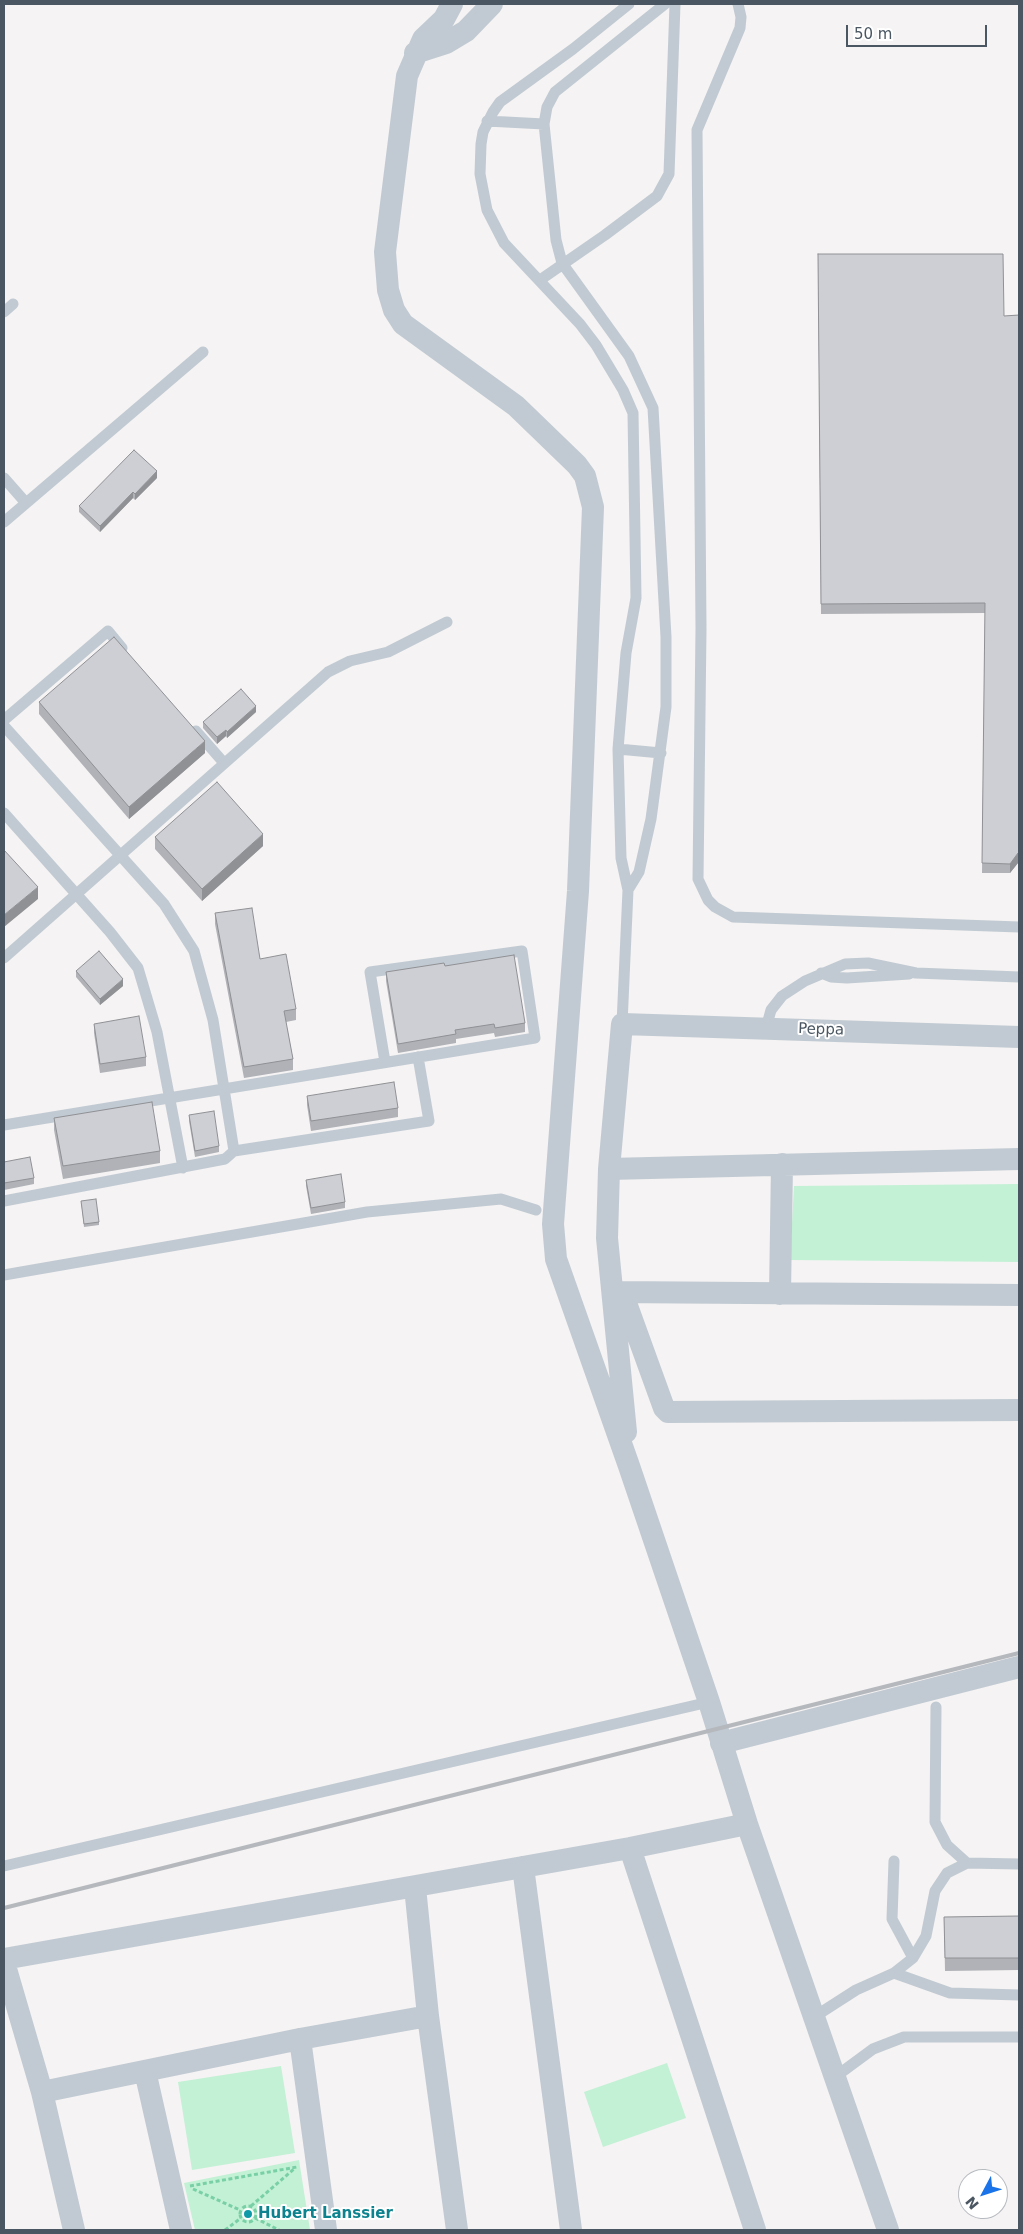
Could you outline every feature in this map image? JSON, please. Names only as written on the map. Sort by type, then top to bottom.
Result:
[{"type":"street","points":[[452,4],[444,19],[423,39],[407,76],[384,252],[388,290],[394,310],[410,331],[516,406],[576,465],[585,476],[593,507],[578,891],[553,1224],[556,1259],[629,1466],[709,1702],[747,1824],[888,2230]]},
{"type":"street","points":[[415,54],[446,43],[466,30],[492,4]]},
{"type":"street","points":[[622,1024],[608,1169],[607,1238],[618,1292],[629,1466]]},
{"type":"street","name":"Peppa","points":[[622,1024],[1019,1036]]},
{"type":"street","points":[[608,1169],[1019,1159]]},
{"type":"street","points":[[780,1294],[782,1164]]},
{"type":"street","points":[[618,1292],[1019,1295]]},
{"type":"street","points":[[618,1292],[664,1408],[668,1412],[1019,1410]]},
{"type":"street","points":[[721,1743],[1019,1667]]},
{"type":"street","points":[[74,2230],[42,2092],[4,1961],[630,1848],[747,1824]]},
{"type":"street","points":[[630,1848],[755,2230]]},
{"type":"street","points":[[523,1867],[571,2230]]},
{"type":"street","points":[[415,1887],[428,2016],[457,2230]]},
{"type":"street","points":[[42,2092],[300,2039],[428,2016]]},
{"type":"street","points":[[300,2039],[306,2165],[326,2230]]},
{"type":"street","points":[[145,2070],[181,2230]]},
{"type":"lane","points":[[622,1024],[628,890],[621,858],[618,749],[626,653],[636,598],[633,413],[623,390],[596,344],[540,280],[504,243],[487,210],[480,174],[481,144],[487,121],[500,102],[573,49],[629,4]]},
{"type":"lane","points":[[628,890],[639,872],[651,819],[666,707],[666,637],[654,408],[629,356],[562,263],[556,240],[544,124],[547,107],[556,92],[665,4]]},
{"type":"lane","points":[[540,280],[562,263],[605,236],[656,196],[668,174],[675,4]]},
{"type":"lane","points":[[738,4],[741,17],[740,28],[697,130],[702,629],[698,879],[708,900],[715,907],[733,917],[1019,927]]},
{"type":"lane","points":[[487,121],[544,124]]},
{"type":"lane","points":[[4,312],[13,304]]},
{"type":"lane","points":[[4,522],[203,352]]},
{"type":"lane","points":[[4,478],[26,503]]},
{"type":"lane","points":[[4,958],[328,672],[350,661],[388,652],[447,622]]},
{"type":"lane","points":[[4,720],[108,631],[128,653]]},
{"type":"lane","points":[[186,720],[224,764]]},
{"type":"lane","points":[[4,726],[164,904],[194,951],[213,1020],[222,1089],[234,1151]]},
{"type":"lane","points":[[618,749],[661,753]]},
{"type":"lane","points":[[4,813],[77,894],[138,968],[157,1032],[183,1168]]},
{"type":"lane","points":[[4,1125],[535,1038],[522,951],[370,972],[385,1062]]},
{"type":"lane","points":[[766,1028],[771,1010],[782,996],[793,987],[845,964],[868,963],[916,973],[1019,977]]},
{"type":"lane","points":[[4,1200],[183,1168],[225,1159],[234,1151],[429,1121],[418,1057]]},
{"type":"lane","points":[[4,1275],[367,1212],[501,1199],[536,1210]]},
{"type":"lane","points":[[4,1866],[709,1702]]},
{"type":"lane","points":[[936,1707],[935,1822],[947,1846],[966,1863]]},
{"type":"lane","points":[[894,1861],[892,1919],[913,1958]]},
{"type":"lane","points":[[814,2017],[856,1990],[894,1973],[913,1958],[926,1936],[935,1891],[947,1873],[966,1863],[1019,1864]]},
{"type":"lane","points":[[894,1973],[950,1993],[1019,1995]]},
{"type":"lane","points":[[835,2077],[873,2049],[904,2037],[1019,2037]]},
{"type":"path","points":[[240,2210],[243,2207],[251,2206],[306,2165]]},
{"type":"path","points":[[240,2210],[188,2186],[306,2165]]},
{"type":"path","points":[[251,2206],[256,2213],[255,2218]]},
{"type":"path","points":[[240,2210],[241,2218]]},
{"type":"path","points":[[241,2218],[248,2222],[255,2218]]},
{"type":"path","points":[[225,2230],[241,2218]]},
{"type":"path","points":[[255,2218],[279,2230]]},
{"type":"green space","points":[[1019,1184],[1019,1262],[790,1260],[794,1186]]},
{"type":"green space","points":[[667,2063],[686,2118],[603,2147],[584,2092]]},
{"type":"green space","points":[[281,2066],[295,2153],[192,2170],[178,2082]]},
{"type":"green space","points":[[299,2160],[310,2230],[195,2230],[184,2183]]},
{"type":"building","points":[[818,254],[1003,254],[1004,316],[1019,315],[1019,854],[1010,864],[982,863],[985,603],[821,604]]},
{"type":"building","points":[[134,450],[157,471],[135,494],[133,492],[100,526],[79,506]]},
{"type":"building","points":[[114,637],[205,741],[129,807],[39,702]]},
{"type":"building","points":[[241,689],[256,706],[227,732],[226,730],[217,737],[203,722]]},
{"type":"building","points":[[217,782],[263,834],[202,889],[155,837]]},
{"type":"building","points":[[4,850],[38,887],[4,915]]},
{"type":"building","points":[[252,908],[260,959],[286,954],[296,1009],[284,1011],[293,1059],[244,1067],[215,913]]},
{"type":"building","points":[[99,951],[123,979],[100,999],[76,971]]},
{"type":"building","points":[[514,955],[525,1023],[495,1028],[494,1024],[455,1030],[456,1034],[398,1044],[386,972],[444,963],[445,966]]},
{"type":"building","points":[[139,1016],[146,1057],[100,1064],[94,1024]]},
{"type":"building","points":[[394,1082],[398,1108],[311,1121],[307,1096]]},
{"type":"building","points":[[152,1102],[160,1151],[63,1166],[54,1118]]},
{"type":"building","points":[[214,1111],[219,1146],[195,1151],[189,1115]]},
{"type":"building","points":[[30,1157],[34,1178],[4,1183],[4,1162]]},
{"type":"building","points":[[341,1174],[345,1202],[311,1208],[306,1180]]},
{"type":"building","points":[[96,1199],[99,1222],[84,1224],[81,1201]]},
{"type":"building","points":[[1019,1916],[1019,1958],[945,1958],[944,1917]]},
{"type":"railway","points":[[4,1908],[1019,1653]]},
{"type":"place","name":"Hubert Lanssier","points":[[248,2214]]}]
